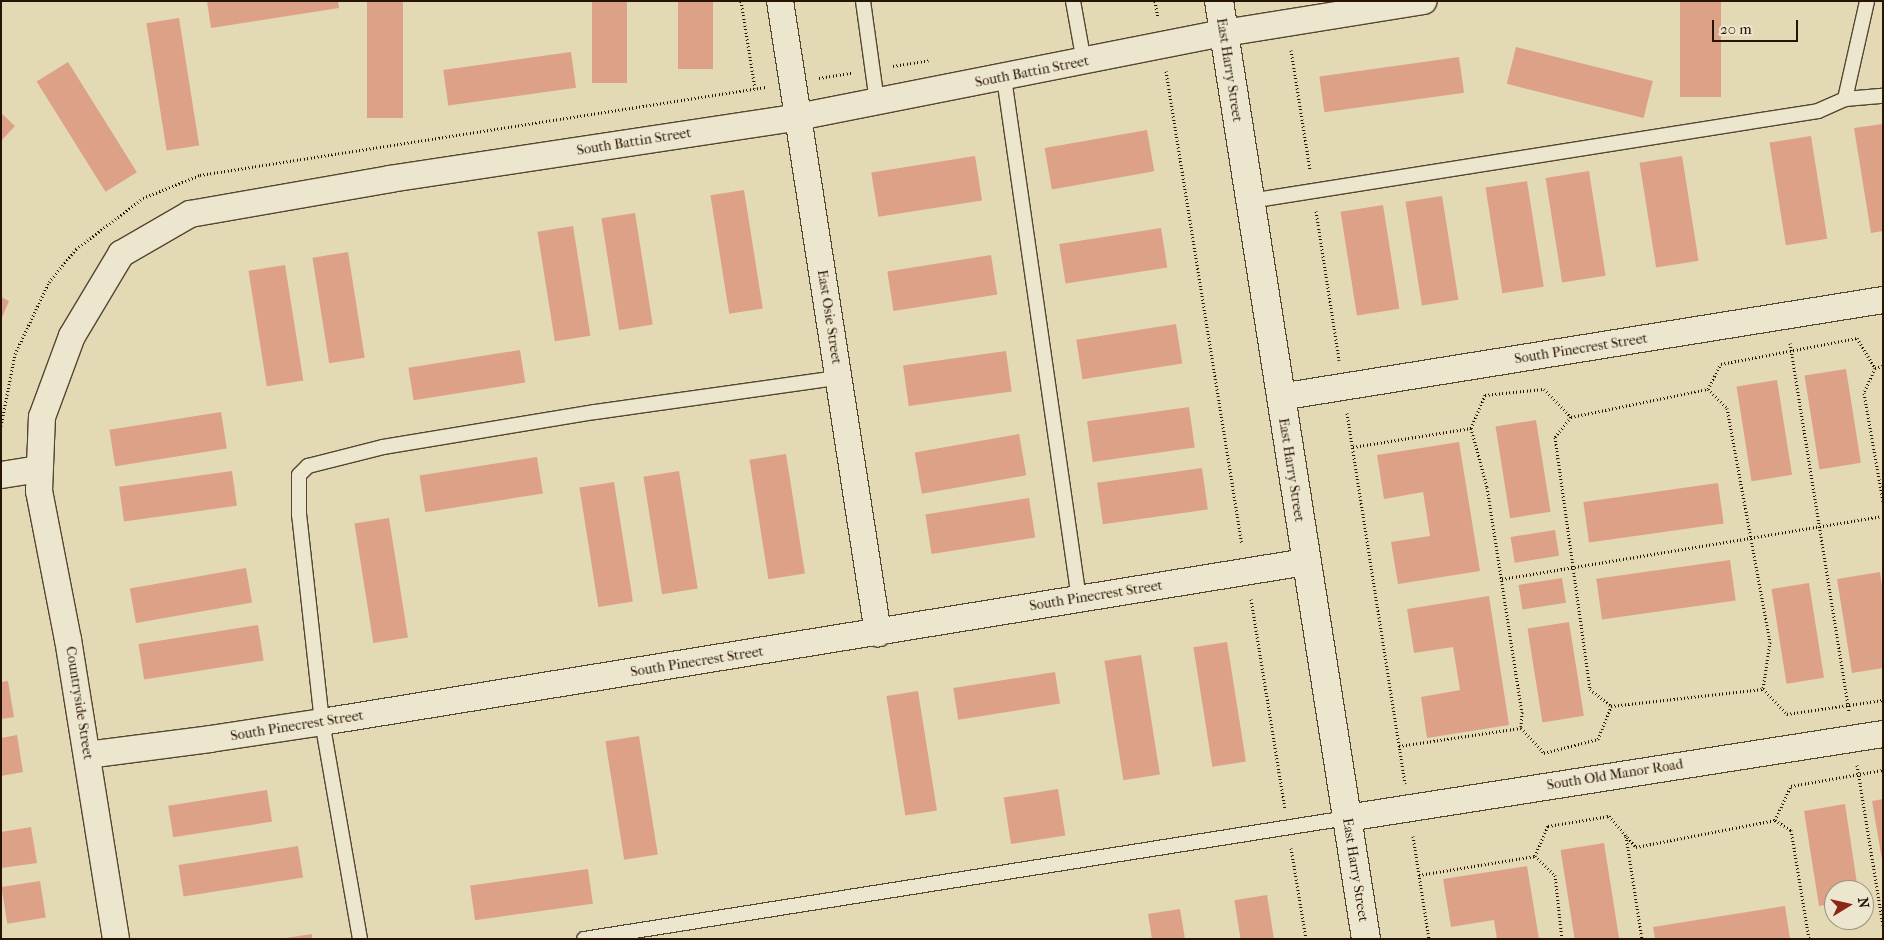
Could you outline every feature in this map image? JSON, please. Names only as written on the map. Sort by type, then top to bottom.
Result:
[{"type":"main road","name":"East Harry Street","points":[[1219,1],[1366,939]]},
{"type":"street","name":"East Osie Street","points":[[780,1],[878,633]]},
{"type":"street","name":"South Battin Street","points":[[40,469],[42,417],[72,336],[121,254],[190,214],[390,179],[798,117],[1004,78],[1224,33],[1423,1]]},
{"type":"street","name":"South Pinecrest Street","points":[[1280,397],[1883,300]]},
{"type":"street","points":[[1,475],[40,469]]},
{"type":"street","name":"Countryside Street","points":[[40,469],[39,491],[68,640],[116,939]]},
{"type":"street","name":"South Pinecrest Street","points":[[87,755],[322,722],[1306,562]]},
{"type":"street","name":"South Old Manor Road","points":[[1347,818],[1883,734]]},
{"type":"lane","points":[[863,1],[878,102]]},
{"type":"lane","points":[[1073,1],[1084,62]]},
{"type":"lane","points":[[1845,99],[1867,1]]},
{"type":"lane","points":[[1004,78],[1079,600]]},
{"type":"lane","points":[[1250,201],[1818,111],[1845,99],[1883,96]]},
{"type":"lane","points":[[360,939],[322,722],[299,514],[299,475],[308,466],[383,448],[595,412],[838,378]]},
{"type":"lane","points":[[584,939],[1347,818]]},
{"type":"path","points":[[742,1],[755,88]]},
{"type":"path","points":[[1155,1],[1306,939]]},
{"type":"path","points":[[1287,24],[1429,939]]},
{"type":"path","points":[[1788,335],[1883,924]]},
{"type":"path","points":[[1708,389],[1721,364],[1857,338],[1875,368]]},
{"type":"path","points":[[1875,368],[1883,366]]},
{"type":"path","points":[[1875,368],[1864,393],[1883,502]]},
{"type":"path","points":[[1571,417],[1544,389],[1484,395],[1471,428],[1488,487],[1522,712],[1521,728],[1544,754],[1598,739],[1611,706]]},
{"type":"path","points":[[1708,389],[1571,417],[1555,437],[1590,689],[1611,706],[1763,689]]},
{"type":"path","points":[[1708,389],[1727,408],[1770,642],[1763,689]]},
{"type":"path","points":[[1353,447],[1471,428]]},
{"type":"path","points":[[1502,579],[1883,516]]},
{"type":"path","points":[[1763,689],[1787,714],[1883,700]]},
{"type":"path","points":[[1399,746],[1521,728]]},
{"type":"path","points":[[1776,820],[1791,786],[1883,770]]},
{"type":"path","points":[[1535,856],[1548,826],[1609,816],[1636,847],[1776,820],[1791,830],[1809,939]]},
{"type":"path","points":[[1626,836],[1642,939]]},
{"type":"path","points":[[1419,874],[1535,856]]},
{"type":"path","points":[[1535,856],[1555,875],[1562,939]]},
{"type":"building","points":[[207,1],[338,1],[339,8],[211,28]]},
{"type":"building","points":[[367,1],[403,1],[403,118],[367,118]]},
{"type":"building","points":[[592,1],[627,1],[627,83],[592,83]]},
{"type":"building","points":[[678,1],[713,1],[713,69],[678,69]]},
{"type":"building","points":[[1680,1],[1721,1],[1721,97],[1680,97]]},
{"type":"building","points":[[179,18],[199,145],[167,151],[146,23]]},
{"type":"building","points":[[1516,47],[1653,81],[1644,118],[1507,84]]},
{"type":"building","points":[[571,52],[576,88],[448,106],[443,70]]},
{"type":"building","points":[[1459,57],[1464,93],[1324,112],[1319,77]]},
{"type":"building","points":[[68,62],[137,172],[106,192],[37,82]]},
{"type":"building","points":[[1,113],[15,126],[1,141]]},
{"type":"building","points":[[1883,124],[1883,231],[1871,233],[1854,128]]},
{"type":"building","points":[[1147,130],[1154,171],[1052,189],[1045,148]]},
{"type":"building","points":[[1811,136],[1827,239],[1786,245],[1770,143]]},
{"type":"building","points":[[975,156],[982,200],[878,217],[871,172]]},
{"type":"building","points":[[1682,156],[1699,261],[1656,267],[1640,163]]},
{"type":"building","points":[[1589,171],[1606,276],[1562,283],[1546,178]]},
{"type":"building","points":[[1527,181],[1544,287],[1502,293],[1486,188]]},
{"type":"building","points":[[744,190],[763,309],[729,314],[710,195]]},
{"type":"building","points":[[1442,196],[1458,300],[1422,305],[1405,202]]},
{"type":"building","points":[[1383,205],[1399,309],[1357,315],[1341,212]]},
{"type":"building","points":[[635,213],[653,325],[619,330],[601,218]]},
{"type":"building","points":[[573,226],[590,336],[555,341],[537,232]]},
{"type":"building","points":[[1161,228],[1167,268],[1066,284],[1059,244]]},
{"type":"building","points":[[348,252],[365,358],[329,363],[312,258]]},
{"type":"building","points":[[991,255],[997,295],[894,311],[887,271]]},
{"type":"building","points":[[285,265],[303,381],[267,386],[248,271]]},
{"type":"building","points":[[1,297],[9,301],[1,320]]},
{"type":"building","points":[[1176,324],[1182,364],[1083,379],[1076,340]]},
{"type":"building","points":[[520,350],[525,383],[414,400],[408,368]]},
{"type":"building","points":[[1006,351],[1012,392],[909,406],[903,365]]},
{"type":"building","points":[[1846,369],[1861,463],[1819,469],[1805,376]]},
{"type":"building","points":[[1777,380],[1792,475],[1752,481],[1737,386]]},
{"type":"building","points":[[1189,407],[1195,448],[1093,462],[1087,421]]},
{"type":"building","points":[[221,412],[227,449],[115,466],[109,430]]},
{"type":"building","points":[[1536,420],[1551,512],[1510,518],[1496,426]]},
{"type":"building","points":[[1019,434],[1026,475],[922,494],[915,452]]},
{"type":"building","points":[[1459,442],[1480,571],[1398,584],[1391,542],[1430,536],[1423,492],[1384,499],[1377,455]]},
{"type":"building","points":[[786,454],[805,574],[768,579],[749,460]]},
{"type":"building","points":[[537,457],[543,494],[425,512],[419,476]]},
{"type":"building","points":[[1202,468],[1208,510],[1103,524],[1097,483]]},
{"type":"building","points":[[232,471],[237,506],[124,522],[119,487]]},
{"type":"building","points":[[679,471],[698,589],[662,594],[643,477]]},
{"type":"building","points":[[614,482],[633,602],[598,607],[579,487]]},
{"type":"building","points":[[1718,483],[1724,524],[1589,543],[1583,502]]},
{"type":"building","points":[[1029,498],[1035,538],[932,554],[925,514]]},
{"type":"building","points":[[389,518],[408,638],[373,643],[354,523]]},
{"type":"building","points":[[1555,530],[1559,556],[1515,563],[1511,537]]},
{"type":"building","points":[[1730,560],[1736,601],[1602,619],[1596,579]]},
{"type":"building","points":[[246,568],[252,602],[136,623],[130,588]]},
{"type":"building","points":[[1880,572],[1883,592],[1883,668],[1852,673],[1837,579]]},
{"type":"building","points":[[1562,578],[1566,603],[1522,610],[1519,585]]},
{"type":"building","points":[[1809,583],[1824,678],[1786,684],[1771,589]]},
{"type":"building","points":[[1489,596],[1509,725],[1427,738],[1421,697],[1460,690],[1453,647],[1414,653],[1407,609]]},
{"type":"building","points":[[1569,622],[1584,716],[1542,722],[1528,629]]},
{"type":"building","points":[[258,625],[264,661],[144,679],[138,644]]},
{"type":"building","points":[[1227,642],[1246,762],[1212,767],[1193,647]]},
{"type":"building","points":[[1141,655],[1160,775],[1123,780],[1104,661]]},
{"type":"building","points":[[1055,672],[1060,704],[958,720],[953,688]]},
{"type":"building","points":[[8,681],[14,717],[1,719],[1,682]]},
{"type":"building","points":[[918,691],[937,811],[905,816],[886,696]]},
{"type":"building","points":[[17,735],[23,772],[1,776],[1,738]]},
{"type":"building","points":[[639,736],[658,855],[624,860],[605,741]]},
{"type":"building","points":[[1058,789],[1065,835],[1011,844],[1004,798]]},
{"type":"building","points":[[267,790],[272,822],[173,837],[168,806]]},
{"type":"building","points":[[1883,799],[1883,860],[1882,860],[1872,801]]},
{"type":"building","points":[[1845,804],[1856,880],[1824,880],[1824,905],[1819,906],[1804,811]]},
{"type":"building","points":[[31,827],[37,863],[1,868],[1,832]]},
{"type":"building","points":[[1604,843],[1619,938],[1575,939],[1561,850]]},
{"type":"building","points":[[298,846],[303,878],[183,897],[178,865]]},
{"type":"building","points":[[1527,866],[1539,939],[1497,939],[1494,920],[1451,927],[1443,879]]},
{"type":"building","points":[[588,869],[593,904],[475,920],[470,886]]},
{"type":"building","points":[[40,881],[46,918],[7,924],[1,887]]},
{"type":"building","points":[[1267,895],[1274,939],[1241,939],[1234,900]]},
{"type":"building","points":[[1785,906],[1790,939],[1655,939],[1653,927]]},
{"type":"building","points":[[1180,909],[1185,939],[1152,939],[1148,914]]},
{"type":"building","points":[[312,934],[312,939],[286,939],[286,938]]}]
